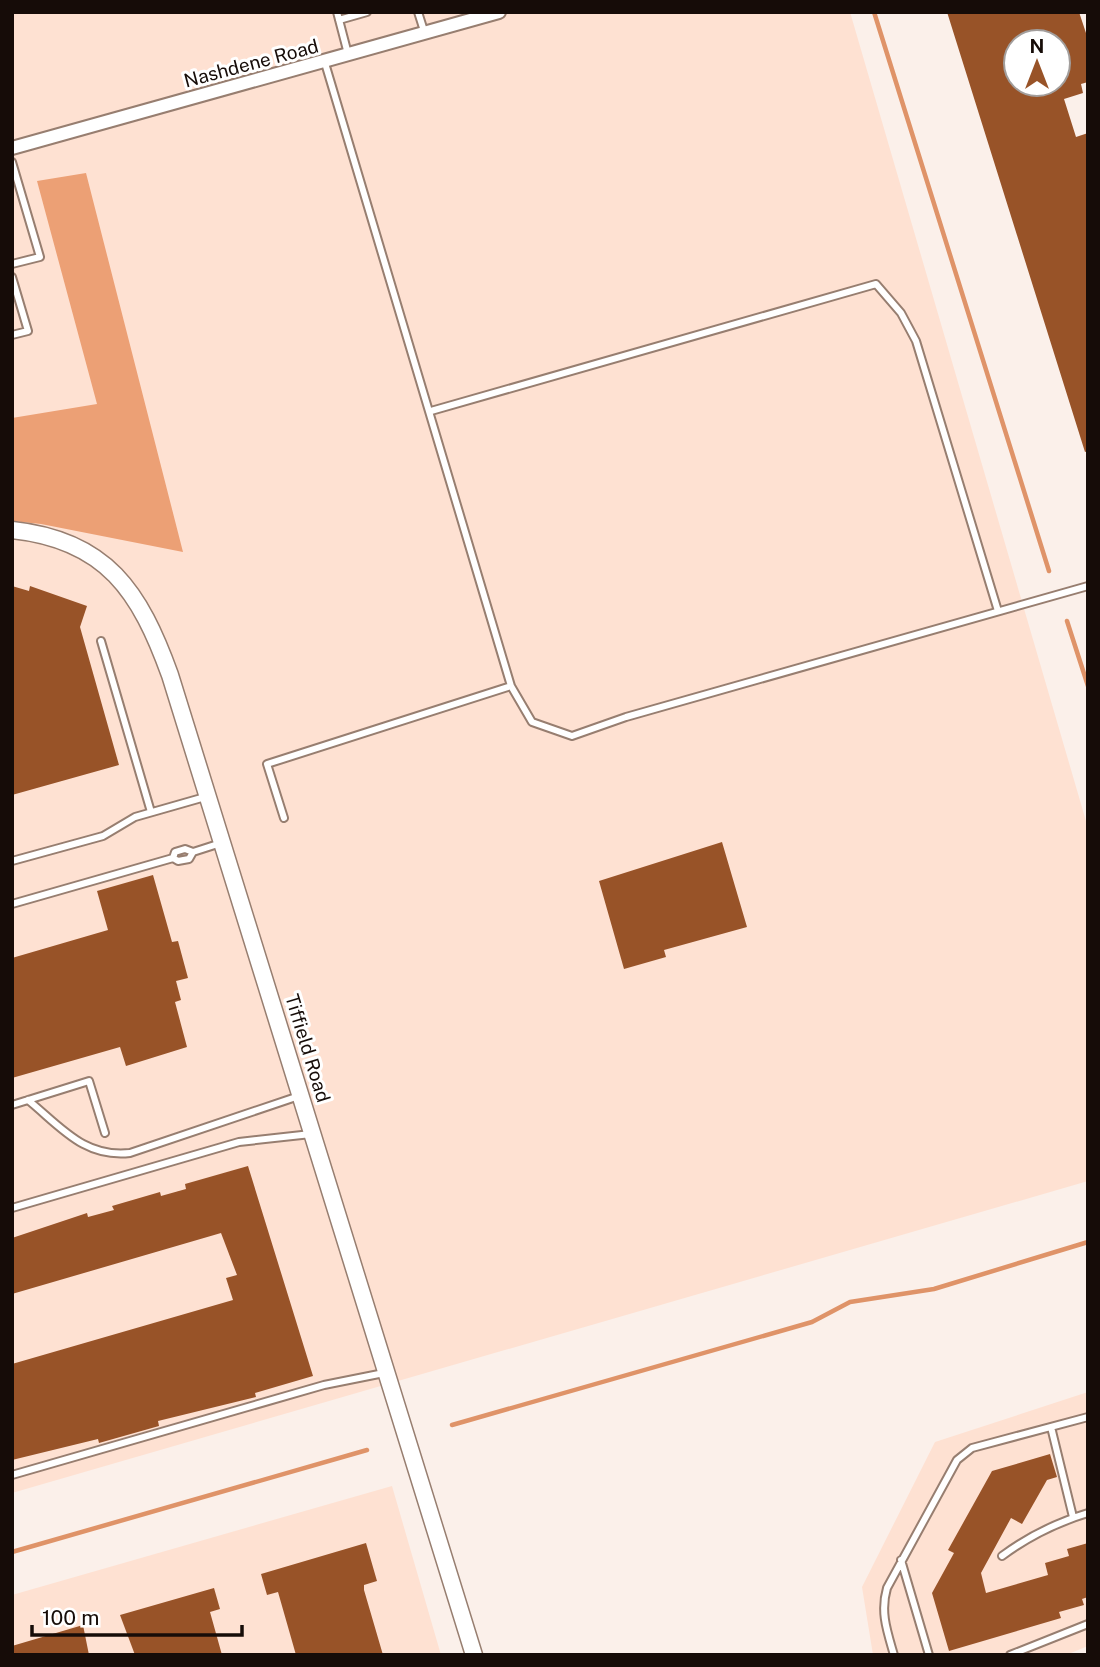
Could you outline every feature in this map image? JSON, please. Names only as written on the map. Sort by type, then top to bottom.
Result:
[{"type":"street","name":"Nashdene Road","points":[[12,148],[499,12]]},
{"type":"street","name":"Tiffield Road","points":[[12,530],[40,533],[88,550],[122,582],[152,624],[223,843],[474,1655]]},
{"type":"lane","points":[[337,12],[349,56]]},
{"type":"lane","points":[[339,20],[367,12]]},
{"type":"lane","points":[[418,12],[425,34]]},
{"type":"lane","points":[[325,62],[511,686],[532,722],[572,736],[625,717],[1088,586]]},
{"type":"lane","points":[[12,162],[40,257],[12,264]]},
{"type":"lane","points":[[12,277],[28,331],[12,335]]},
{"type":"lane","points":[[431,411],[876,284],[901,313],[916,341],[998,611]]},
{"type":"lane","points":[[101,641],[152,813]]},
{"type":"lane","points":[[284,818],[267,764],[511,686]]},
{"type":"lane","points":[[12,861],[103,836],[135,817],[208,796]]},
{"type":"lane","points":[[12,904],[173,858],[178,861],[189,859],[193,852],[223,843]]},
{"type":"lane","points":[[12,1105],[89,1081],[105,1133]]},
{"type":"lane","points":[[28,1100],[86,1148],[117,1154],[130,1153],[301,1096]]},
{"type":"lane","points":[[12,1208],[239,1142],[313,1134]]},
{"type":"lane","points":[[12,1475],[324,1385],[386,1372]]},
{"type":"lane","points":[[894,1655],[882,1603],[901,1560],[964,1453],[1088,1417]]},
{"type":"lane","points":[[1051,1427],[1073,1517]]},
{"type":"lane","points":[[1002,1556],[1026,1538],[1088,1513]]},
{"type":"lane","points":[[901,1560],[929,1655]]},
{"type":"lane","points":[[1010,1655],[1088,1624]]},
{"type":"shaded area","points":[[12,12],[850,12],[1088,828],[1088,1181],[12,1493]]},
{"type":"shaded area","points":[[86,173],[183,552],[41,524],[12,521],[12,418],[97,404],[37,181]]},
{"type":"shaded area","points":[[1088,1392],[1088,1646],[1066,1655],[873,1655],[862,1587],[935,1442]]},
{"type":"shaded area","points":[[392,1486],[441,1655],[12,1655],[12,1595]]},
{"type":"building","points":[[947,12],[1079,12],[1088,39],[1088,82],[1081,84],[1083,93],[1072,96],[1072,28],[1002,28],[1002,98],[1067,98],[1064,99],[1076,137],[1088,133],[1088,451],[1085,452]]},
{"type":"building","points":[[12,586],[29,591],[30,586],[87,606],[80,627],[119,765],[12,795]]},
{"type":"building","points":[[722,842],[747,927],[664,950],[666,957],[624,969],[599,881]]},
{"type":"building","points":[[153,875],[172,942],[178,941],[188,978],[176,981],[181,1000],[175,1002],[187,1047],[126,1066],[120,1047],[12,1078],[12,958],[108,930],[97,891]]},
{"type":"building","points":[[248,1166],[313,1376],[255,1393],[256,1397],[158,1421],[159,1426],[99,1443],[98,1439],[12,1460],[12,1364],[233,1300],[226,1278],[237,1275],[221,1233],[12,1294],[12,1238],[87,1213],[88,1217],[114,1210],[112,1206],[160,1192],[161,1196],[186,1189],[185,1184]]},
{"type":"building","points":[[1050,1454],[1057,1477],[1047,1480],[1022,1524],[1011,1518],[981,1573],[986,1593],[1048,1575],[1045,1563],[1069,1556],[1067,1549],[1088,1543],[1088,1597],[1082,1599],[1084,1605],[1059,1612],[1061,1618],[949,1651],[932,1593],[954,1553],[948,1550],[992,1471]]},
{"type":"building","points":[[366,1543],[377,1581],[364,1585],[364,1590],[383,1655],[296,1655],[278,1592],[267,1595],[261,1574]]},
{"type":"building","points":[[214,1588],[220,1609],[210,1612],[222,1655],[135,1655],[120,1615]]},
{"type":"building","points":[[83,1625],[89,1655],[12,1655],[12,1646]]},
{"type":"waterway","points":[[874,12],[1049,571]]},
{"type":"waterway","points":[[1067,621],[1088,686]]},
{"type":"waterway","points":[[452,1425],[812,1322],[850,1302],[934,1289],[1088,1242]]},
{"type":"waterway","points":[[12,1552],[367,1450]]}]
